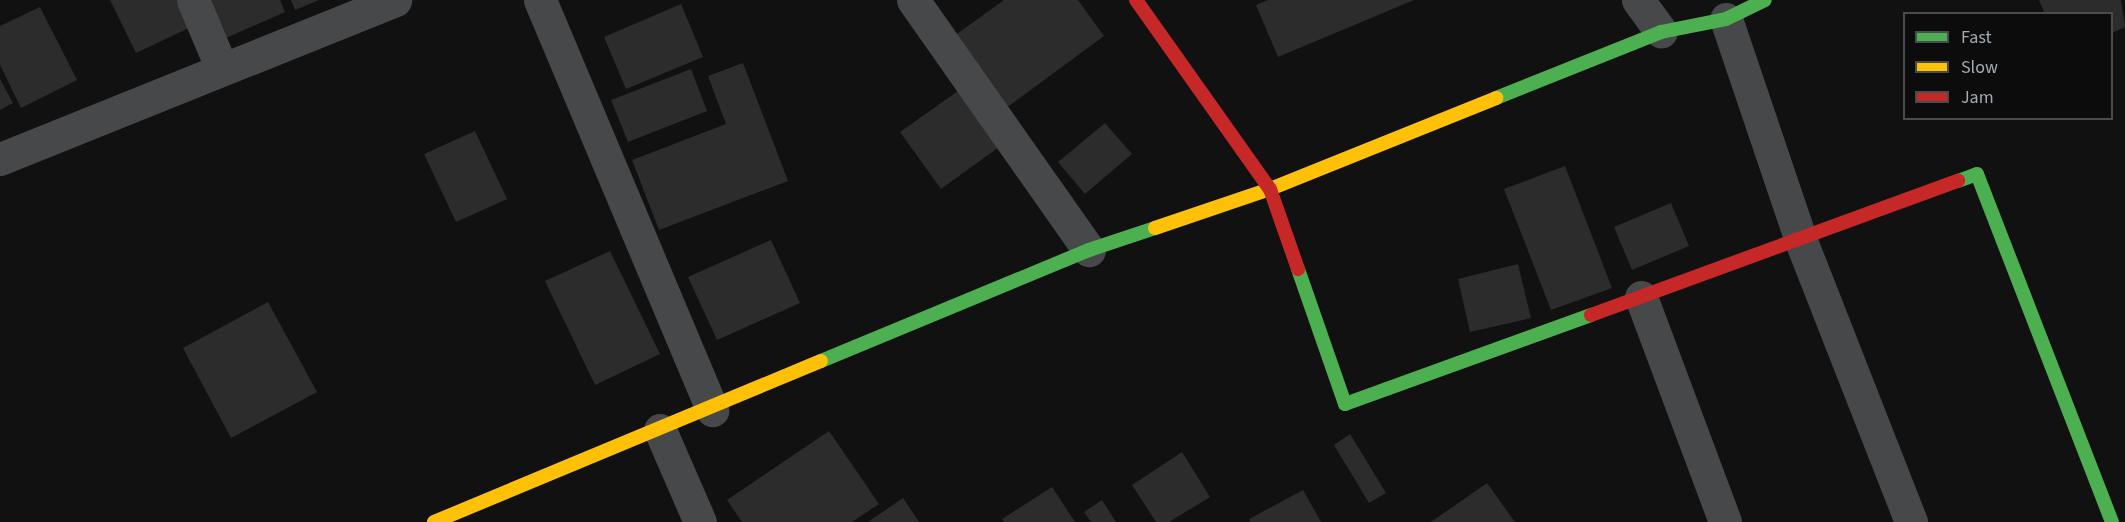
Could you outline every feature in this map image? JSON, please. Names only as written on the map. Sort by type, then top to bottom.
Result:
[{"type":"street","points":[[193,0],[222,69]]},
{"type":"street","points":[[0,159],[395,0]]},
{"type":"street","points":[[540,0],[712,410]]},
{"type":"street","points":[[913,0],[1089,250]]},
{"type":"street","points":[[1136,0],[1270,189],[1345,404],[1801,241],[1977,174],[2112,522]]},
{"type":"street","points":[[1638,0],[1661,32]]},
{"type":"street","points":[[434,522],[712,410],[1089,250],[1270,189],[1661,32],[1726,19],[1764,0]]},
{"type":"street","points":[[1726,19],[1801,241],[1911,522]]},
{"type":"street","points":[[1641,297],[1725,522]]},
{"type":"street","points":[[660,430],[700,522]]},
{"type":"building","points":[[110,0],[177,0],[191,27],[136,53]]},
{"type":"building","points":[[209,0],[280,0],[285,12],[226,38]]},
{"type":"building","points":[[291,0],[319,0],[295,10]]},
{"type":"building","points":[[1004,0],[1078,0],[1104,36],[1006,108],[954,36]]},
{"type":"building","points":[[1268,0],[1414,0],[1278,57],[1256,5]]},
{"type":"building","points":[[2039,0],[2121,0],[2125,27],[2113,33],[2113,12],[2044,12]]},
{"type":"building","points":[[681,4],[703,57],[626,89],[604,37]]},
{"type":"building","points":[[40,7],[77,80],[21,108],[0,65],[0,26]]},
{"type":"building","points":[[743,63],[788,181],[659,230],[632,160],[726,124],[708,76]]},
{"type":"building","points":[[691,69],[707,111],[628,142],[611,100]]},
{"type":"building","points":[[0,79],[13,103],[0,110]]},
{"type":"building","points":[[958,91],[999,147],[941,189],[900,132]]},
{"type":"building","points":[[1105,123],[1132,154],[1085,194],[1058,162]]},
{"type":"building","points":[[475,131],[507,199],[456,222],[424,154]]},
{"type":"building","points":[[1565,166],[1612,288],[1551,310],[1504,189]]},
{"type":"building","points":[[1671,203],[1689,246],[1632,270],[1614,227]]},
{"type":"building","points":[[771,240],[800,303],[717,340],[688,277]]},
{"type":"building","points":[[610,251],[660,354],[595,385],[545,281]]},
{"type":"building","points":[[1518,264],[1531,318],[1470,332],[1458,279]]},
{"type":"building","points":[[268,302],[317,392],[231,438],[183,348]]},
{"type":"building","points":[[829,431],[879,504],[852,522],[742,522],[727,500]]},
{"type":"building","points":[[1350,434],[1386,493],[1369,503],[1334,445]]},
{"type":"building","points":[[1182,452],[1210,497],[1169,522],[1156,522],[1132,485]]},
{"type":"building","points":[[1487,483],[1515,522],[1431,522]]},
{"type":"building","points":[[1052,487],[1075,522],[1004,522],[1002,519]]},
{"type":"building","points":[[1303,490],[1321,522],[1250,522],[1249,519]]},
{"type":"building","points":[[903,498],[919,522],[868,522]]},
{"type":"building","points":[[1102,500],[1116,522],[1091,522],[1084,512]]},
{"type":"traffic: fast","points":[[1496,98],[1661,32],[1726,19],[1765,0]]},
{"type":"traffic: fast","points":[[1958,181],[1977,174],[2112,522]]},
{"type":"traffic: fast","points":[[821,361],[1089,250],[1155,228]]},
{"type":"traffic: fast","points":[[1298,269],[1345,404],[1591,315]]},
{"type":"traffic: slow","points":[[1155,228],[1270,189],[1496,98]]},
{"type":"traffic: slow","points":[[434,522],[821,361]]},
{"type":"traffic: jam","points":[[1136,0],[1270,189],[1298,269]]},
{"type":"traffic: jam","points":[[1591,315],[1958,181]]}]
